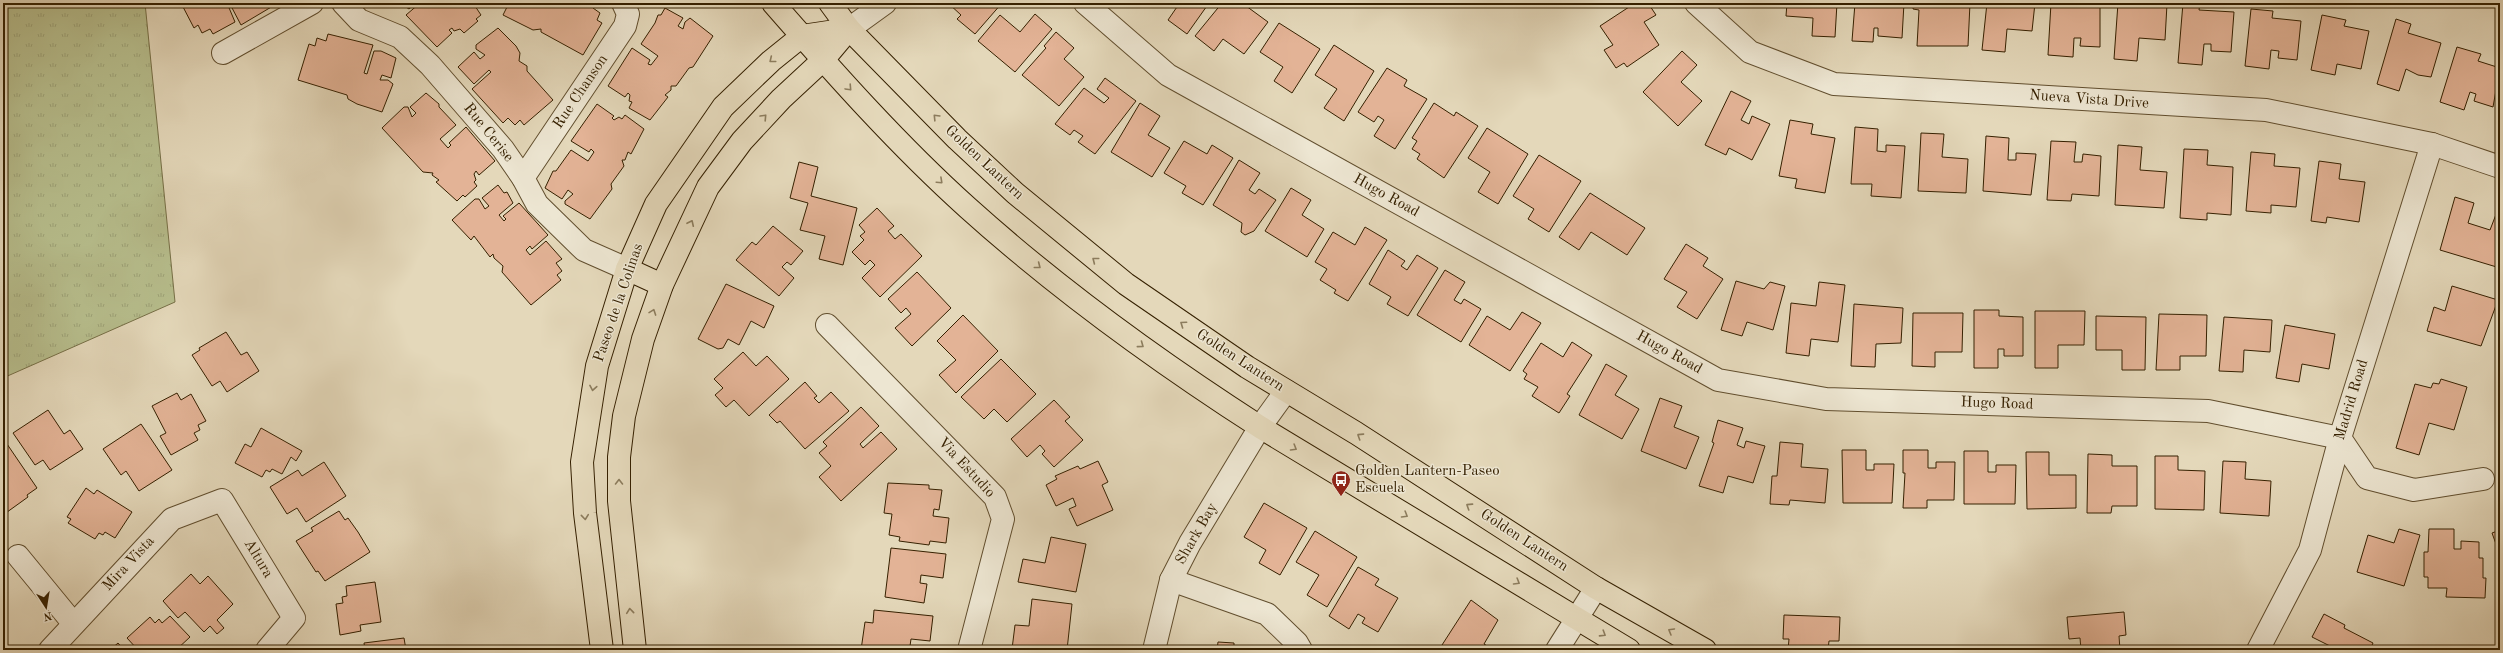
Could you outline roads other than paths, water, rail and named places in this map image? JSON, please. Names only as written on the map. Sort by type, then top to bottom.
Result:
[{"type":"main road","points":[[773,3],[823,60],[910,153],[969,209],[1096,312],[1218,400],[1260,428],[1629,650]]},
{"type":"main road","name":"Golden Lantern","points":[[830,3],[849,29],[957,139],[1076,245],[1189,328],[1286,391],[1596,588],[1705,650]]},
{"type":"main road","points":[[802,36],[849,29]]},
{"type":"main road","points":[[635,650],[619,501],[619,457],[624,416],[643,339],[662,285],[708,187],[742,141],[781,99],[823,60],[849,29]]},
{"type":"main road","name":"Paseo de la Colinas","points":[[602,650],[584,513],[582,462],[597,366],[627,270],[656,204],[723,107],[766,65],[802,36]]},
{"type":"main road","points":[[627,270],[662,285]]},
{"type":"street","points":[[223,52],[312,3]]},
{"type":"street","name":"Rue Cerise","points":[[343,3],[359,20],[400,37],[430,65],[503,149],[523,178],[537,204],[584,250],[627,270]]},
{"type":"street","name":"Rue Chanson","points":[[523,178],[625,26],[628,14],[623,3]]},
{"type":"street","points":[[849,29],[885,3]]},
{"type":"street","name":"Hugo Road","points":[[1086,3],[1168,75],[1718,380],[1826,399],[2208,411],[2340,438]]},
{"type":"street","name":"Nueva Vista Drive","points":[[1696,3],[1750,52],[1834,84],[2266,110],[2432,144],[2500,167]]},
{"type":"street","name":"Madrid Road","points":[[2258,650],[2310,550],[2340,438],[2432,144]]},
{"type":"street","name":"Via Estudio","points":[[827,325],[995,497],[1003,519],[969,650]]},
{"type":"street","name":"Shark Bay","points":[[1154,650],[1171,580],[1190,543],[1260,428],[1286,391]]},
{"type":"street","points":[[2340,438],[2367,478],[2414,490],[2483,479]]},
{"type":"street","name":"Altura","points":[[222,500],[294,618],[266,650]]},
{"type":"street","name":"Mira Vista","points":[[50,650],[73,623],[172,519],[222,500]]},
{"type":"street","points":[[18,556],[73,623]]},
{"type":"street","points":[[1171,580],[1267,614],[1297,643],[1301,650]]},
{"type":"street","points":[[1557,650],[1576,617],[1596,588]]},
{"type":"place","name":"Golden Lantern-Paseo Escuela","points":[[1341,497]]}]
